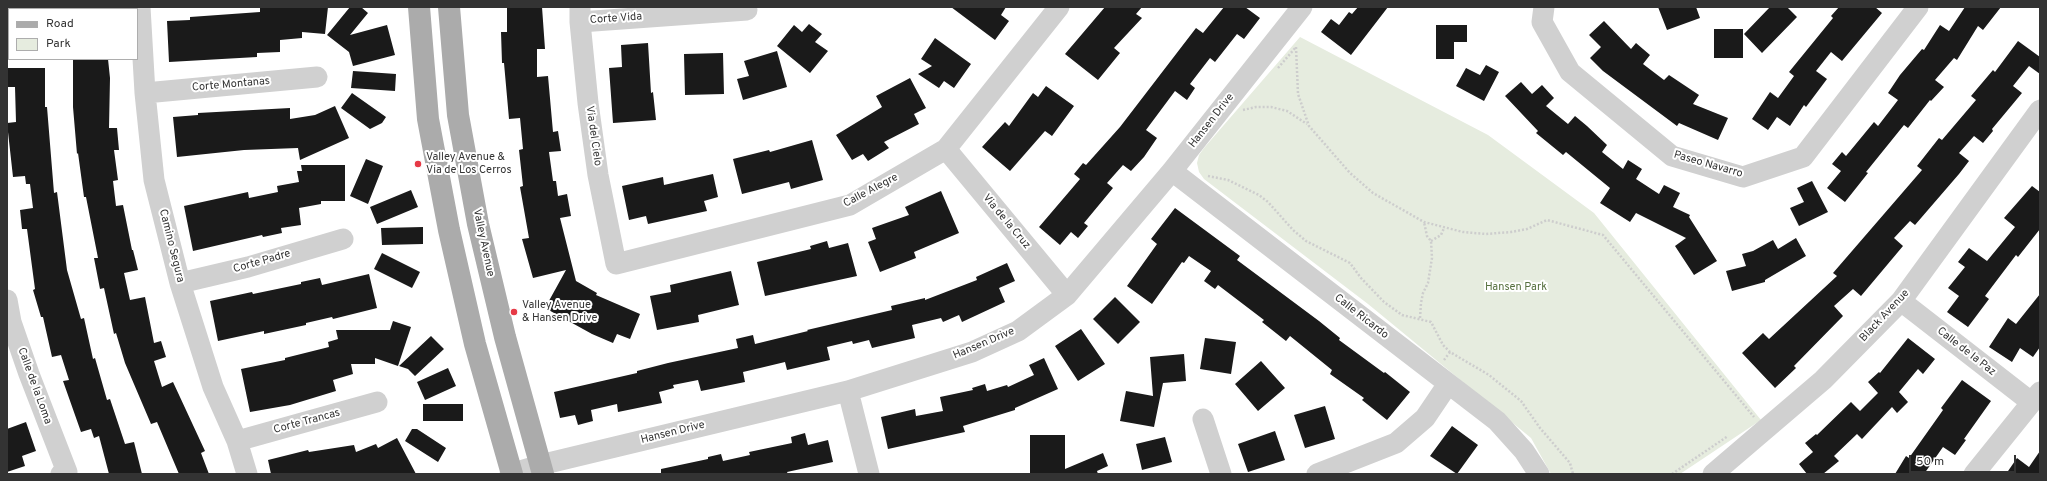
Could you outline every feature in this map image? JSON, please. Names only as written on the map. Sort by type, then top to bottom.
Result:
[{"type":"main road","points":[[419,7],[428,119],[449,230],[475,344],[511,474]]},
{"type":"main road","name":"Valley Avenue","points":[[449,7],[458,115],[478,224],[504,337],[542,469]]},
{"type":"street","name":"Camino Segura","points":[[140,7],[145,93],[154,180],[180,283],[213,387],[237,441],[247,474]]},
{"type":"street","name":"Hansen Drive","points":[[511,474],[542,469],[848,391],[972,352],[1018,330],[1067,295],[1172,171],[1302,7]]},
{"type":"street","name":"Paseo Navarro","points":[[1544,7],[1542,22],[1570,72],[1672,156],[1743,177],[1804,157],[1918,7]]},
{"type":"street","name":"Calle Alegre","points":[[616,264],[850,205],[946,149],[1057,8]]},
{"type":"street","name":"Corte Vida","points":[[580,14],[747,10]]},
{"type":"street","name":"Via del Cielo","points":[[580,14],[598,175],[616,264]]},
{"type":"street","name":"Corte Montanas","points":[[145,93],[317,77]]},
{"type":"street","name":"Black Avenue","points":[[1715,473],[1823,380],[1901,301],[2040,110]]},
{"type":"street","name":"Via de la Cruz","points":[[946,149],[1067,295]]},
{"type":"street","name":"Calle Ricardo","points":[[1172,171],[1497,421],[1524,451],[1539,474]]},
{"type":"street","name":"Corte Padre","points":[[180,283],[248,267],[343,239]]},
{"type":"street","name":"Calle de la Loma","points":[[7,300],[9,323],[29,374],[64,473]]},
{"type":"street","name":"Calle de la Paz","points":[[1901,301],[2036,397]]},
{"type":"street","points":[[1317,474],[1396,443],[1425,418],[1448,384]]},
{"type":"street","points":[[848,391],[869,474]]},
{"type":"street","points":[[1974,474],[2036,397]]},
{"type":"street","name":"Corte Trancas","points":[[237,441],[378,402]]},
{"type":"street","points":[[1203,419],[1221,474]]},
{"type":"path","points":[[1276,70],[1296,47],[1298,94],[1309,126]]},
{"type":"path","points":[[1246,104],[1242,110],[1264,107],[1287,111],[1309,126],[1350,173],[1373,193],[1424,222],[1463,232],[1486,234],[1527,229],[1547,220],[1603,235],[1755,418],[1749,422]]},
{"type":"path","points":[[1202,172],[1213,177],[1228,180],[1259,195],[1268,202],[1293,230],[1306,241],[1350,263],[1384,302],[1402,315],[1420,318],[1431,322],[1443,345],[1450,352],[1489,375],[1521,401],[1540,428],[1570,463],[1573,474]]},
{"type":"path","points":[[1420,318],[1423,293],[1428,283],[1432,266],[1431,241],[1427,236],[1424,222]]},
{"type":"path","points":[[1431,241],[1441,235],[1445,228]]},
{"type":"path","points":[[1672,474],[1730,435]]},
{"type":"green space","name":"Hansen Park","points":[[1300,37],[1488,135],[1594,213],[1761,420],[1680,474],[1551,474],[1531,438],[1368,304],[1204,179],[1199,172],[1197,163],[1199,155],[1204,148]]},
{"type":"building","points":[[328,7],[325,34],[302,32],[302,38],[280,40],[280,52],[257,53],[257,57],[169,62],[167,21],[190,20],[190,17],[260,12],[260,8]]},
{"type":"building","points":[[350,7],[361,7],[368,13],[350,35],[387,25],[395,55],[353,66],[349,52],[327,35]]},
{"type":"building","points":[[507,7],[542,7],[545,49],[537,49],[537,77],[548,76],[553,132],[558,131],[561,151],[549,152],[553,181],[556,181],[558,196],[567,194],[571,216],[560,218],[576,281],[597,293],[596,295],[640,314],[630,339],[617,334],[613,343],[592,334],[545,308],[566,270],[533,278],[522,239],[529,238],[520,187],[523,186],[519,150],[523,149],[520,118],[509,119],[504,63],[502,63],[501,32],[507,32]]},
{"type":"building","points":[[951,7],[1006,7],[1001,15],[1009,21],[995,40]]},
{"type":"building","points":[[1105,7],[1142,7],[1136,14],[1142,18],[1114,48],[1120,53],[1098,80],[1065,54]]},
{"type":"building","points":[[1224,7],[1245,7],[1260,18],[1244,39],[1237,34],[1215,62],[1210,58],[1190,84],[1195,88],[1187,100],[1175,91],[1146,130],[1157,138],[1144,157],[1131,171],[1123,165],[1107,183],[1113,188],[1084,223],[1088,226],[1078,238],[1071,232],[1060,245],[1039,227],[1080,179],[1074,174],[1083,163],[1086,165],[1120,127],[1196,28],[1203,33]]},
{"type":"building","points":[[1358,7],[1388,7],[1351,55],[1321,32],[1331,19],[1339,25],[1349,12],[1352,14]]},
{"type":"building","points":[[1658,7],[1696,7],[1700,18],[1667,30]]},
{"type":"building","points":[[1770,7],[1787,7],[1797,17],[1762,53],[1744,34]]},
{"type":"building","points":[[1839,7],[1875,7],[1882,13],[1842,61],[1831,52],[1816,71],[1827,79],[1806,107],[1804,105],[1790,126],[1777,117],[1768,130],[1752,119],[1770,92],[1778,98],[1794,76],[1789,72],[1833,18],[1831,16]]},
{"type":"building","points":[[1965,7],[2001,7],[1983,30],[1978,26],[1957,60],[1954,58],[1935,80],[1944,87],[1931,101],[1930,100],[1908,128],[1904,125],[1866,172],[1868,173],[1845,202],[1827,188],[1841,171],[1832,164],[1842,152],[1846,156],[1874,122],[1878,126],[1898,100],[1888,93],[1900,75],[1922,49],[1924,50],[1940,25],[1949,31]]},
{"type":"building","points":[[1604,21],[1631,49],[1636,43],[1650,55],[1643,64],[1664,80],[1669,75],[1699,95],[1693,104],[1728,118],[1718,140],[1679,123],[1677,126],[1603,71],[1590,58],[1601,47],[1589,35]]},
{"type":"building","points":[[809,24],[822,34],[815,42],[828,51],[810,73],[777,46],[794,25],[802,32]]},
{"type":"building","points":[[1436,25],[1467,25],[1467,42],[1454,42],[1454,59],[1436,59]]},
{"type":"building","points":[[1714,29],[1743,29],[1743,58],[1714,58]]},
{"type":"building","points":[[935,38],[971,64],[954,88],[944,81],[939,88],[918,74],[932,66],[921,59]]},
{"type":"building","points":[[2018,41],[2040,57],[2040,74],[2029,66],[2013,86],[2022,93],[1992,129],[1993,131],[1983,143],[1974,136],[1959,153],[1969,161],[1959,174],[1915,225],[1910,221],[1894,238],[1903,246],[1861,296],[1853,289],[1834,306],[1843,316],[1794,366],[1796,368],[1775,388],[1742,353],[1763,333],[1769,339],[1837,276],[1833,273],[1922,170],[1917,166],[1939,138],[1942,140],[1976,100],[1971,96],[1993,70],[1995,72]]},
{"type":"building","points":[[648,43],[651,93],[653,92],[656,120],[613,123],[609,68],[622,67],[621,45]]},
{"type":"building","points":[[777,51],[787,87],[743,100],[737,79],[749,76],[744,61]]},
{"type":"building","points":[[723,53],[724,94],[685,95],[684,54]]},
{"type":"building","points":[[73,60],[108,60],[110,78],[109,128],[117,128],[119,150],[114,150],[118,180],[113,181],[116,206],[123,205],[132,250],[138,270],[124,273],[130,300],[145,297],[154,343],[161,341],[166,357],[154,361],[162,387],[173,382],[205,451],[201,453],[209,474],[179,474],[157,422],[151,424],[125,363],[116,333],[114,334],[104,288],[100,289],[94,258],[98,258],[86,197],[84,197],[78,153],[77,154],[73,107]]},
{"type":"building","points":[[1486,65],[1499,72],[1484,101],[1456,86],[1466,68],[1480,75]]},
{"type":"building","points":[[7,68],[45,68],[45,107],[47,107],[54,193],[57,192],[67,270],[81,319],[84,318],[93,359],[95,358],[107,400],[110,399],[125,444],[134,442],[142,474],[109,474],[99,436],[94,438],[91,429],[81,432],[63,381],[69,380],[61,355],[52,357],[43,317],[41,317],[33,290],[35,289],[27,229],[22,229],[20,210],[33,208],[30,184],[26,184],[25,176],[13,177],[7,123],[16,122],[15,87],[7,87]]},
{"type":"building","points":[[353,71],[396,74],[395,91],[351,88]]},
{"type":"building","points":[[910,78],[926,108],[914,114],[919,124],[884,142],[889,148],[868,161],[863,154],[852,160],[836,135],[882,107],[876,96]]},
{"type":"building","points":[[1521,82],[1532,94],[1542,85],[1554,98],[1546,106],[1568,124],[1575,116],[1607,145],[1602,152],[1623,169],[1628,160],[1642,169],[1636,179],[1659,194],[1664,185],[1680,193],[1673,207],[1690,215],[1689,217],[1717,261],[1694,275],[1675,246],[1686,238],[1636,213],[1630,222],[1600,203],[1610,188],[1566,152],[1563,155],[1536,133],[1538,131],[1505,96]]},
{"type":"building","points":[[1046,86],[1074,106],[1052,136],[1045,131],[1010,171],[982,147],[1005,122],[1009,126],[1033,93],[1038,97]]},
{"type":"building","points":[[352,93],[386,117],[382,123],[370,129],[341,108]]},
{"type":"building","points":[[335,106],[349,138],[300,160],[298,148],[244,150],[177,157],[173,117],[198,115],[198,113],[290,108],[290,119],[315,115]]},
{"type":"building","points":[[812,140],[823,180],[791,189],[789,182],[742,194],[733,159],[769,150],[770,152]]},
{"type":"building","points":[[366,159],[383,166],[368,204],[350,196]]},
{"type":"building","points":[[301,165],[345,165],[345,201],[321,201],[321,204],[299,208],[301,225],[281,228],[282,233],[263,237],[262,235],[193,251],[184,206],[248,192],[249,198],[278,192],[277,186],[299,182],[297,171],[302,171]]},
{"type":"building","points":[[713,174],[718,197],[704,201],[707,211],[648,224],[646,216],[629,220],[622,186],[663,177],[664,185]]},
{"type":"building","points":[[1812,181],[1828,212],[1799,226],[1790,208],[1804,202],[1797,188]]},
{"type":"building","points":[[2032,186],[2040,192],[2040,229],[2018,257],[2016,255],[1985,296],[1989,299],[1968,327],[1947,312],[1959,296],[1948,288],[1965,267],[1958,262],[1969,248],[1987,261],[2015,227],[2004,218]]},
{"type":"building","points":[[411,190],[418,207],[377,224],[370,207]]},
{"type":"building","points":[[941,191],[959,233],[914,252],[916,258],[880,272],[868,242],[876,239],[872,228],[909,215],[905,207]]},
{"type":"building","points":[[1175,208],[1240,256],[1237,260],[1319,321],[1340,338],[1339,340],[1384,373],[1385,372],[1410,392],[1387,420],[1362,400],[1364,398],[1330,374],[1332,370],[1290,336],[1286,341],[1262,322],[1264,320],[1218,285],[1215,289],[1204,281],[1211,271],[1189,256],[1184,263],[1182,262],[1152,304],[1127,286],[1157,244],[1151,239]]},
{"type":"building","points":[[423,227],[423,244],[382,245],[381,228]]},
{"type":"building","points":[[1796,238],[1806,256],[1765,280],[1765,282],[1732,291],[1726,271],[1746,266],[1742,254],[1753,251],[1773,240],[1778,249]]},
{"type":"building","points":[[827,241],[829,248],[848,243],[857,276],[765,296],[757,262],[811,249],[810,246]]},
{"type":"building","points":[[382,253],[420,272],[412,288],[374,269]]},
{"type":"building","points":[[1007,263],[1015,281],[999,288],[1005,302],[962,322],[959,315],[943,322],[941,318],[912,325],[915,338],[872,348],[869,340],[853,344],[852,341],[827,347],[830,360],[787,370],[785,362],[743,372],[745,382],[701,391],[698,380],[673,385],[674,388],[659,392],[662,403],[618,412],[617,404],[591,410],[593,421],[578,425],[575,415],[560,418],[554,392],[637,373],[637,371],[668,363],[738,348],[736,339],[753,335],[755,344],[892,310],[891,306],[925,298],[925,300],[977,280],[976,277]]},
{"type":"building","points":[[731,271],[739,305],[698,315],[699,322],[657,330],[650,296],[671,292],[670,285]]},
{"type":"building","points":[[369,274],[377,308],[333,319],[332,317],[306,323],[306,325],[264,334],[264,331],[218,341],[210,301],[301,284],[301,282],[320,278],[322,285]]},
{"type":"building","points":[[2040,294],[2040,347],[2033,357],[2020,348],[2012,362],[1989,347],[2008,318],[2016,324]]},
{"type":"building","points":[[1115,297],[1140,322],[1118,344],[1093,319]]},
{"type":"building","points":[[393,321],[411,327],[398,366],[375,358],[375,364],[351,364],[353,374],[333,380],[336,391],[290,405],[250,412],[241,369],[285,360],[285,358],[329,347],[328,342],[338,339],[336,330],[390,330]]},
{"type":"building","points":[[1081,329],[1105,364],[1078,381],[1055,346]]},
{"type":"building","points":[[431,336],[444,349],[415,376],[408,369],[399,366]]},
{"type":"building","points":[[1205,338],[1236,342],[1231,374],[1200,369]]},
{"type":"building","points":[[1908,338],[1935,359],[1923,374],[1918,369],[1899,392],[1908,402],[1897,413],[1892,407],[1862,439],[1857,434],[1834,456],[1839,461],[1823,474],[1807,474],[1799,464],[1813,452],[1805,443],[1816,434],[1817,435],[1851,402],[1860,411],[1878,393],[1868,382],[1879,372],[1880,373]]},
{"type":"building","points":[[1184,354],[1186,381],[1163,383],[1154,427],[1120,421],[1126,391],[1153,396],[1150,357]]},
{"type":"building","points":[[1044,358],[1058,389],[1015,408],[1015,410],[963,426],[965,432],[888,449],[881,417],[915,409],[916,416],[943,411],[940,397],[973,390],[972,388],[985,384],[987,391],[1007,385],[1008,387],[1034,375],[1029,365]]},
{"type":"building","points":[[1261,361],[1285,388],[1258,411],[1235,384]]},
{"type":"building","points":[[448,368],[456,386],[425,400],[417,382]]},
{"type":"building","points":[[1962,380],[1991,401],[1964,439],[1966,440],[1955,455],[1943,447],[1924,474],[1895,474],[1906,456],[1909,458],[1943,410],[1941,408]]},
{"type":"building","points":[[423,404],[463,404],[463,421],[423,421]]},
{"type":"building","points":[[1325,406],[1335,439],[1305,448],[1294,415]]},
{"type":"building","points":[[26,422],[36,451],[22,456],[25,466],[7,472],[7,429]]},
{"type":"building","points":[[1452,426],[1478,445],[1457,474],[1430,456]]},
{"type":"building","points":[[412,429],[417,429],[446,448],[438,462],[405,441]]},
{"type":"building","points":[[1275,431],[1285,460],[1248,472],[1238,444]]},
{"type":"building","points":[[805,433],[808,445],[828,440],[833,462],[787,472],[788,474],[661,474],[661,469],[708,459],[708,457],[721,454],[723,461],[750,455],[749,452],[792,443],[791,437]]},
{"type":"building","points":[[1030,435],[1065,435],[1065,469],[1103,453],[1108,466],[1097,471],[1098,474],[1030,474]]},
{"type":"building","points":[[1165,437],[1172,462],[1142,470],[1136,444]]},
{"type":"building","points":[[397,438],[416,474],[271,474],[268,460],[308,450],[309,452],[354,445],[356,452],[376,444],[378,448]]},
{"type":"building","points":[[2040,451],[2040,474],[2006,474],[2017,458],[2029,467]]},
{"type":"place","name":"Valley Avenue & Via de Los Cerros","points":[[418,164]]},
{"type":"place","name":"Valley Avenue & Hansen Drive","points":[[514,312]]}]
